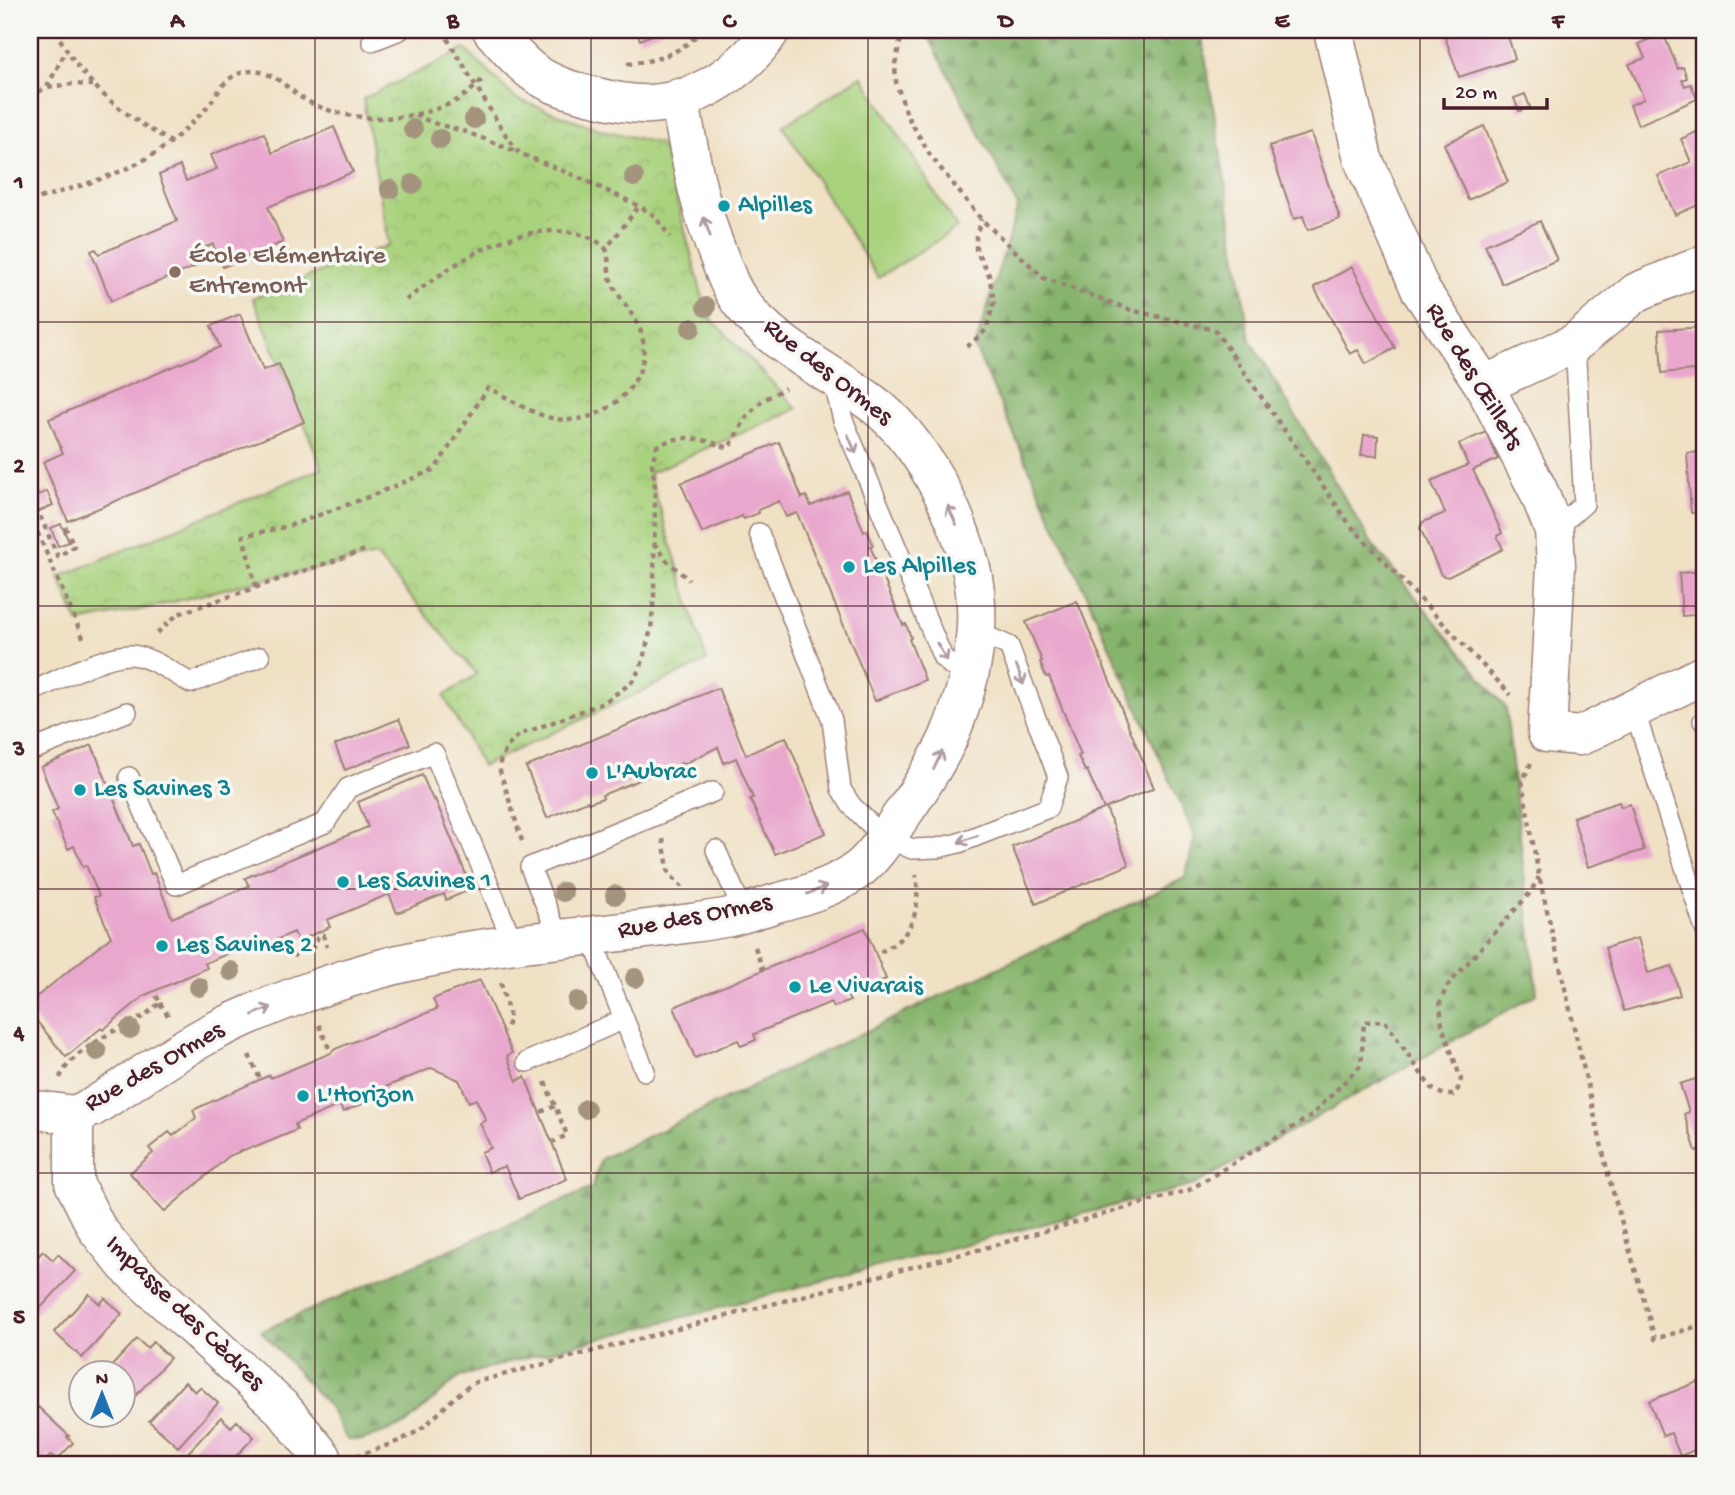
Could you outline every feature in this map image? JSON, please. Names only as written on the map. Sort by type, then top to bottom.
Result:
[{"type":"street","points":[[492,30],[512,54],[535,74],[565,90],[619,103],[653,104],[679,98],[721,79],[747,61],[771,30]]},
{"type":"street","name":"Rue des Œillets","points":[[1333,30],[1363,159],[1421,291],[1484,385],[1538,490],[1554,530],[1556,565],[1547,733]]},
{"type":"street","name":"Rue des Ormes","points":[[30,1109],[67,1100],[91,1108],[206,1035],[323,987],[393,966],[455,952],[575,939],[730,917],[817,892],[858,870],[899,843],[961,708],[970,673],[977,604],[970,564],[941,491],[915,447],[897,426],[874,404],[769,333],[733,290],[705,224],[679,98]]},
{"type":"street","points":[[1484,385],[1575,343],[1637,292],[1705,264]]},
{"type":"street","points":[[1547,733],[1580,736],[1705,674]]},
{"type":"street","name":"Impasse des Cèdres","points":[[67,1100],[74,1183],[97,1229],[126,1265],[283,1409],[322,1458]]},
{"type":"lane","points":[[372,41],[400,30]]},
{"type":"lane","points":[[1554,530],[1584,504],[1575,343]]},
{"type":"lane","points":[[821,370],[943,658],[952,666],[970,673]]},
{"type":"lane","points":[[759,533],[832,720],[841,789],[851,805],[899,843],[937,848],[959,843],[1048,808],[1058,777],[1009,646],[975,631]]},
{"type":"lane","points":[[30,692],[112,658],[134,655],[191,683],[260,657]]},
{"type":"lane","points":[[1634,709],[1705,929]]},
{"type":"lane","points":[[30,751],[127,712]]},
{"type":"lane","points":[[129,777],[176,885],[325,823],[348,788],[433,753],[503,946]]},
{"type":"lane","points":[[645,1070],[624,1020],[530,867],[713,792]]},
{"type":"lane","points":[[716,850],[744,913]]},
{"type":"lane","points":[[531,1060],[624,1020]]},
{"type":"path","points":[[55,30],[66,51],[92,85],[128,117],[171,142]]},
{"type":"path","points":[[442,30],[519,153]]},
{"type":"path","points":[[625,64],[656,60],[675,52],[702,30]]},
{"type":"path","points":[[903,30],[895,73],[907,115],[930,155],[981,219],[1044,278],[1131,310],[1215,330],[1350,525],[1547,733],[1522,782],[1539,876],[1609,1178],[1655,1339],[1705,1324]]},
{"type":"path","points":[[47,87],[66,51]]},
{"type":"path","points":[[30,201],[137,165],[171,142],[210,103],[227,80],[240,73],[265,73],[281,81],[299,97],[333,111],[360,117],[415,115],[462,97],[493,68]]},
{"type":"path","points":[[30,97],[47,87],[92,85]]},
{"type":"path","points":[[415,115],[519,153],[639,206],[655,216],[666,228],[674,244]]},
{"type":"path","points":[[606,249],[639,206]]},
{"type":"path","points":[[967,347],[986,330],[994,302],[989,275],[976,250],[976,236],[981,219]]},
{"type":"path","points":[[256,587],[243,536],[289,526],[371,496],[435,468],[488,388],[552,419],[571,422],[591,418],[610,408],[629,389],[641,366],[644,345],[641,330],[612,282],[606,249],[600,242],[564,231],[552,229],[495,244],[437,275],[406,300]]},
{"type":"path","points":[[530,867],[502,782],[500,771],[503,755],[519,735],[603,703],[631,683],[646,653],[651,629],[654,542],[655,488],[652,463],[657,446],[680,437],[729,448],[747,416],[762,401],[821,370]]},
{"type":"path","points":[[30,523],[41,518],[58,557],[74,546],[65,526]]},
{"type":"path","points":[[30,531],[36,529],[87,647]]},
{"type":"path","points":[[654,542],[666,560],[690,580]]},
{"type":"path","points":[[134,655],[178,614],[365,550]]},
{"type":"path","points":[[30,815],[39,811]]},
{"type":"path","points":[[660,814],[669,874],[691,893]]},
{"type":"path","points":[[880,952],[899,942],[913,920],[918,885],[899,843]]},
{"type":"path","points":[[322,1458],[352,1457],[396,1442],[420,1429],[459,1392],[477,1382],[981,1249],[1189,1190],[1310,1117],[1361,1065],[1364,1022],[1385,1021],[1432,1088],[1444,1095],[1453,1095],[1461,1079],[1442,1026],[1440,1002],[1448,985],[1530,893],[1539,876]]},
{"type":"path","points":[[503,946],[510,1020],[504,1031]]},
{"type":"path","points":[[67,1100],[62,1072],[123,1025],[161,1005],[154,991]]},
{"type":"path","points":[[531,1060],[567,1135],[553,1142]]},
{"type":"path","points":[[541,1112],[555,1106]]},
{"type":"green space","points":[[925,30],[1201,30],[1250,340],[1372,544],[1506,708],[1537,994],[1194,1185],[459,1377],[406,1424],[362,1440],[347,1440],[330,1408],[261,1331],[592,1188],[601,1159],[1185,878],[1195,836],[975,348],[1018,206]]},
{"type":"green space","points":[[465,49],[516,99],[602,130],[662,144],[707,314],[797,409],[649,473],[707,661],[482,766],[444,696],[477,674],[376,556],[78,622],[59,577],[322,468],[253,298],[389,245],[363,99]]},
{"type":"green space","points":[[862,76],[957,228],[878,278],[783,126]]},
{"type":"building","points":[[636,30],[664,30],[640,40]]},
{"type":"building","points":[[1466,30],[1506,30],[1515,59],[1459,77],[1445,37]]},
{"type":"building","points":[[1663,33],[1678,69],[1683,67],[1687,78],[1682,80],[1685,86],[1691,84],[1697,99],[1638,125],[1630,105],[1644,99],[1629,64],[1645,58],[1639,44]]},
{"type":"building","points":[[1525,94],[1530,107],[1519,111],[1514,98]]},
{"type":"building","points":[[1484,126],[1508,182],[1468,200],[1444,144]]},
{"type":"building","points":[[334,127],[353,172],[268,207],[283,242],[223,267],[213,244],[191,253],[197,266],[111,301],[91,251],[96,249],[99,254],[177,221],[159,175],[180,166],[186,181],[217,169],[211,155],[264,133],[272,153]]},
{"type":"building","points":[[1705,128],[1705,202],[1675,215],[1658,176],[1691,162],[1681,139]]},
{"type":"building","points":[[1311,133],[1340,219],[1308,230],[1303,216],[1294,219],[1269,146]]},
{"type":"building","points":[[1540,221],[1557,260],[1502,284],[1485,245]]},
{"type":"building","points":[[1352,267],[1395,348],[1366,364],[1358,350],[1350,354],[1314,287]]},
{"type":"building","points":[[240,314],[263,370],[279,364],[304,422],[68,521],[43,462],[63,453],[49,419],[220,347],[211,326]]},
{"type":"building","points":[[1705,327],[1705,369],[1662,373],[1659,330]]},
{"type":"building","points":[[1486,432],[1498,459],[1473,470],[1502,533],[1497,536],[1503,549],[1448,577],[1441,575],[1420,528],[1423,522],[1445,513],[1431,481],[1468,465],[1459,444]]},
{"type":"building","points":[[1364,435],[1378,436],[1377,456],[1361,455]]},
{"type":"building","name":"Les Alpilles","points":[[779,442],[802,498],[806,496],[811,506],[847,491],[864,532],[867,530],[873,545],[870,546],[903,625],[906,624],[925,680],[875,701],[797,513],[786,517],[779,501],[758,510],[759,513],[744,519],[742,516],[702,533],[681,483]]},
{"type":"building","points":[[1705,452],[1705,512],[1691,513],[1687,453]]},
{"type":"building","points":[[47,491],[53,505],[35,513],[30,499]]},
{"type":"building","points":[[61,524],[69,542],[58,546],[51,528]]},
{"type":"building","points":[[1705,571],[1705,614],[1682,616],[1679,573]]},
{"type":"building","name":"Les Alpilles","points":[[1077,601],[1154,788],[1106,808],[1129,865],[1036,904],[1012,847],[1104,809],[1078,756],[1081,755],[1049,676],[1046,677],[1026,622]]},
{"type":"building","name":"L'Aubrac","points":[[718,688],[746,755],[786,737],[826,833],[775,854],[750,799],[753,798],[736,758],[724,763],[718,747],[682,765],[681,763],[602,795],[603,798],[588,803],[587,801],[547,818],[526,767]]},
{"type":"building","points":[[399,719],[410,744],[345,770],[335,745]]},
{"type":"building","points":[[92,745],[133,846],[139,844],[172,918],[249,886],[245,878],[368,827],[358,802],[422,775],[433,800],[435,799],[472,889],[446,900],[444,894],[397,913],[389,894],[327,920],[330,927],[298,941],[294,932],[250,951],[248,946],[205,963],[207,968],[145,995],[66,1057],[30,1013],[30,1002],[111,937],[94,897],[99,896],[86,865],[83,867],[74,846],[68,849],[52,812],[58,809],[41,767]]},
{"type":"building","points":[[1619,802],[1621,807],[1630,804],[1644,850],[1588,867],[1573,817]]},
{"type":"building","name":"Le Vivarais","points":[[865,928],[886,979],[847,995],[850,1001],[834,1007],[831,1002],[754,1034],[756,1040],[741,1046],[738,1040],[695,1058],[674,1007]]},
{"type":"building","points":[[1638,938],[1648,973],[1672,966],[1680,995],[1624,1011],[1605,948]]},
{"type":"building","name":"L'Horizon","points":[[480,980],[512,1053],[507,1056],[517,1081],[525,1077],[567,1179],[519,1199],[505,1166],[489,1172],[481,1152],[491,1148],[480,1123],[486,1120],[476,1099],[469,1102],[459,1080],[432,1068],[385,1087],[388,1093],[343,1112],[340,1105],[295,1124],[297,1130],[229,1156],[164,1212],[130,1173],[153,1153],[149,1148],[169,1132],[173,1136],[196,1118],[193,1110],[270,1075],[271,1078],[335,1049],[437,1009],[433,999]]},
{"type":"building","points":[[1705,1076],[1705,1148],[1696,1151],[1684,1114],[1689,1112],[1680,1084]]},
{"type":"building","points":[[43,1251],[53,1260],[58,1254],[75,1271],[35,1314],[30,1309],[30,1265]]},
{"type":"building","points":[[89,1294],[100,1304],[105,1298],[122,1314],[82,1358],[54,1332]]},
{"type":"building","points":[[137,1339],[147,1348],[153,1342],[170,1358],[136,1395],[136,1358],[119,1358]]},
{"type":"building","points":[[1700,1381],[1705,1394],[1705,1446],[1680,1456],[1671,1433],[1663,1436],[1649,1401]]},
{"type":"building","points":[[185,1382],[195,1392],[200,1387],[218,1403],[178,1447],[149,1421]]},
{"type":"building","points":[[38,1407],[73,1443],[57,1460],[51,1455],[41,1465],[30,1465],[30,1416]]},
{"type":"building","points":[[221,1417],[231,1427],[237,1421],[254,1437],[228,1465],[198,1465],[186,1455]]},
{"type":"place","name":"Alpilles","points":[[724,206]]},
{"type":"place","name":"École Elémentaire Entremont","points":[[175,272]]},
{"type":"place","name":"Les Alpilles","points":[[849,567]]},
{"type":"place","name":"L'Aubrac","points":[[592,773]]},
{"type":"place","name":"Les Savines 3","points":[[80,790]]},
{"type":"place","name":"Les Savines 1","points":[[343,882]]},
{"type":"place","name":"Les Savines 2","points":[[162,946]]},
{"type":"place","name":"Le Vivarais","points":[[795,987]]},
{"type":"place","name":"L'Horizon","points":[[303,1096]]}]
